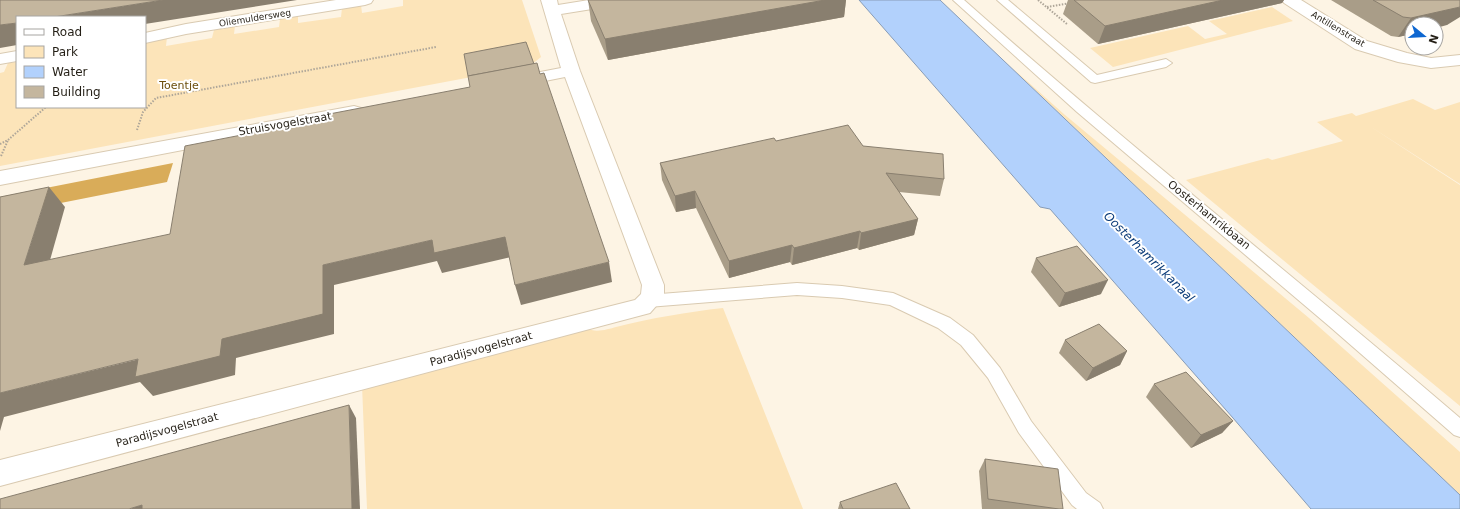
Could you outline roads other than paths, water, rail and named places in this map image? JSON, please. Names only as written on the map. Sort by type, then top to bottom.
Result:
[{"type":"street","name":"Oliemuldersweg","points":[[146,38],[186,29],[365,0]]},
{"type":"street","points":[[617,0],[550,6],[571,72],[653,285],[652,297],[648,301]]},
{"type":"street","name":"Antillenstraat","points":[[1290,0],[1361,45],[1404,58],[1432,63],[1460,60]]},
{"type":"street","points":[[0,59],[16,56]]},
{"type":"street","points":[[501,84],[571,72]]},
{"type":"street","name":"Struisvogelstraat","points":[[0,178],[369,109]]},
{"type":"street","name":"Paradijsvogelstraat","points":[[0,473],[642,307],[648,301]]},
{"type":"lane","name":"Oosterhamrikbaan","points":[[958,0],[1023,60],[1380,358],[1460,429]]},
{"type":"lane","points":[[1002,0],[1095,80],[1166,63]]},
{"type":"lane","points":[[648,301],[797,289],[842,292],[893,299],[944,323],[972,345],[994,373],[1025,427],[1079,499],[1093,509]]},
{"type":"water","name":"Oosterhamrikkanaal","points":[[859,0],[940,0],[1460,495],[1460,509],[1311,509],[1050,209],[1040,207]]},
{"type":"park label","name":"Toentje","points":[[179,85]]}]
